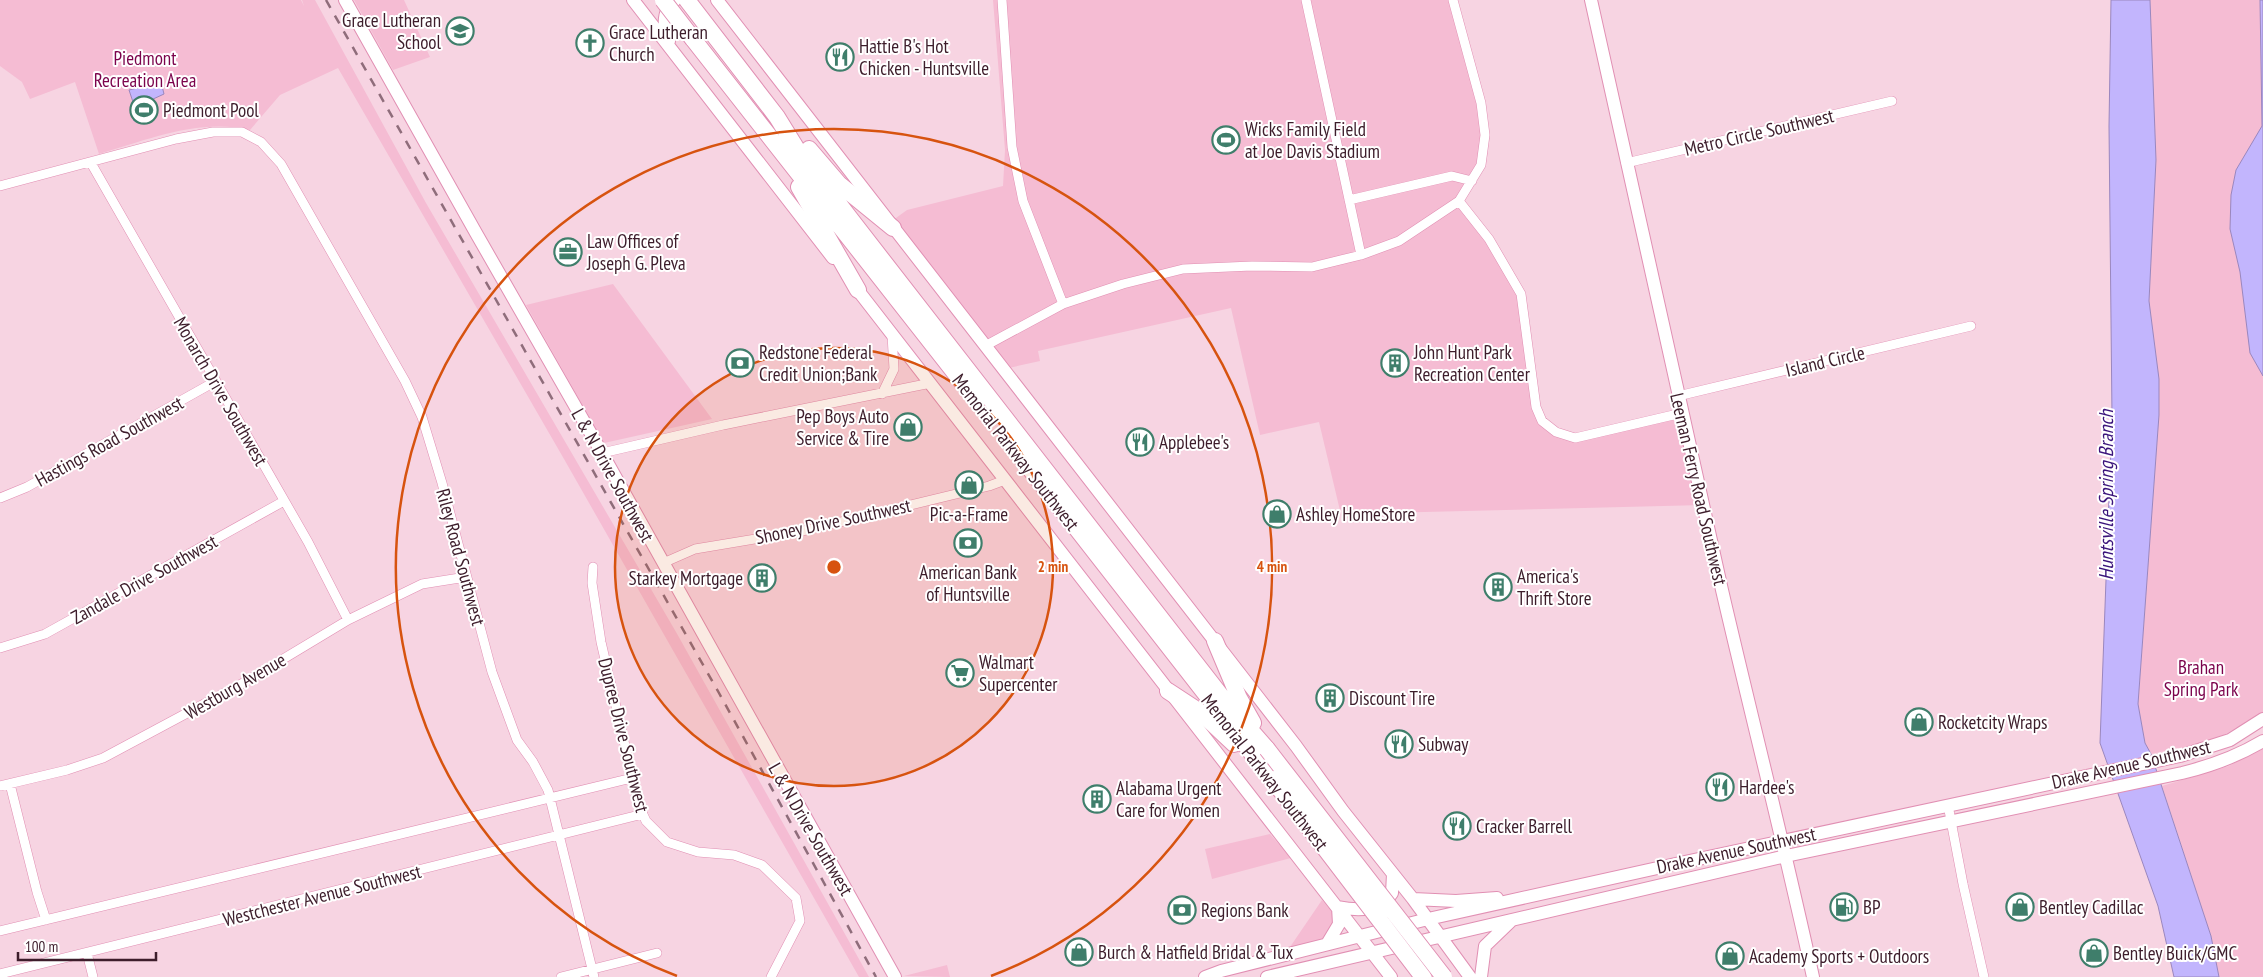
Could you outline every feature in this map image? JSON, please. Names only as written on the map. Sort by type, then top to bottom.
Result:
[{"type":"highway","name":"Memorial Parkway Southwest","points":[[663,0],[1272,779],[1423,977]]},
{"type":"highway","name":"Memorial Parkway Southwest","points":[[686,0],[777,117],[798,151],[852,221],[1219,694],[1267,750],[1444,977]]},
{"type":"highway","points":[[777,117],[839,184],[893,228]]},
{"type":"highway","points":[[789,161],[802,192],[858,290]]},
{"type":"highway","points":[[1215,641],[1239,698],[1267,750]]},
{"type":"highway","points":[[1168,691],[1200,712],[1272,779]]},
{"type":"street","name":"L & N Drive Southwest","points":[[345,0],[602,453],[894,977]]},
{"type":"street","points":[[633,0],[1168,691],[1338,906],[1391,977]]},
{"type":"street","points":[[671,48],[664,23],[665,13],[675,0]]},
{"type":"street","points":[[717,0],[1215,641],[1413,899],[1467,973]]},
{"type":"street","points":[[1002,0],[1012,147],[1023,201],[1063,304]]},
{"type":"street","points":[[1306,0],[1361,256]]},
{"type":"street","points":[[985,346],[1063,304],[1123,284],[1183,269],[1252,266],[1312,267],[1361,256],[1399,241],[1459,201],[1481,165],[1485,135],[1481,103],[1452,0]]},
{"type":"street","name":"Leeman Ferry Road Southwest","points":[[1591,0],[1678,396],[1772,804],[1786,856],[1812,977]]},
{"type":"street","name":"Metro Circle Southwest","points":[[1626,163],[1892,101]]},
{"type":"street","name":"Riley Road Southwest","points":[[0,186],[176,139],[213,132],[242,132],[261,142],[286,171],[405,381],[422,417],[492,672],[517,740],[534,762],[550,797],[561,835],[593,973]]},
{"type":"street","name":"Monarch Drive Southwest","points":[[91,163],[284,501],[348,620]]},
{"type":"street","points":[[1349,200],[1452,176],[1472,181]]},
{"type":"street","points":[[1459,201],[1489,239],[1521,294],[1536,407],[1542,421],[1556,432],[1575,438],[1682,413]]},
{"type":"street","name":"Island Circle","points":[[1678,396],[1971,326]]},
{"type":"street","points":[[882,394],[894,369],[892,335]]},
{"type":"street","name":"Hastings Road Southwest","points":[[0,498],[27,487],[216,381]]},
{"type":"street","points":[[602,453],[723,425],[931,383]]},
{"type":"street","name":"Shoney Drive Southwest","points":[[662,563],[695,549],[803,530],[989,486],[1005,480]]},
{"type":"street","name":"Zandale Drive Southwest","points":[[0,648],[45,634],[284,501]]},
{"type":"street","name":"Dupree Drive Southwest","points":[[593,567],[592,583],[601,642],[639,806],[646,821],[667,842],[698,852],[734,855],[762,865],[796,898],[800,921],[771,977]]},
{"type":"street","name":"Westburg Avenue","points":[[5,785],[67,770],[103,758],[245,682],[348,620],[422,584],[466,576]]},
{"type":"street","name":"Drake Avenue Southwest","points":[[1205,977],[1229,973],[1327,944],[1362,937],[1428,919],[1782,840],[2156,761],[2214,746],[2243,732],[2263,719]]},
{"type":"street","name":"Drake Avenue Southwest","points":[[1267,977],[1373,954],[1786,856],[2206,767],[2246,750],[2263,740]]},
{"type":"street","points":[[0,931],[632,778]]},
{"type":"street","points":[[5,785],[46,920]]},
{"type":"street","points":[[1948,805],[1953,821],[1963,884],[1984,977]]},
{"type":"street","name":"Westchester Avenue Southwest","points":[[0,974],[643,814]]},
{"type":"street","points":[[1680,863],[1684,880]]},
{"type":"street","points":[[1647,870],[1650,888]]},
{"type":"street","points":[[1338,906],[1354,910],[1381,904],[1392,893],[1393,874]]},
{"type":"street","points":[[1413,899],[1456,901],[1539,895]]},
{"type":"street","points":[[1327,944],[1339,924],[1338,906]]},
{"type":"street","points":[[1481,977],[1485,946],[1512,920]]},
{"type":"street","points":[[87,953],[93,977]]},
{"type":"street","points":[[561,977],[593,973],[657,953]]},
{"type":"street","points":[[1418,977],[1429,966],[1442,963],[1467,973]]},
{"type":"green space","name":"Piedmont Recreation Area","points":[[0,0],[301,0],[304,6],[302,0],[315,0],[426,203],[676,632],[869,977],[859,977],[564,459],[338,68],[280,95],[250,130],[212,127],[173,132],[99,154],[75,82],[30,99],[22,82],[0,66]]},
{"type":"green space","points":[[354,0],[404,0],[430,57],[393,70]]},
{"type":"green space","points":[[993,0],[1453,0],[1481,103],[1481,165],[1459,201],[1521,294],[1542,421],[1575,438],[1682,413],[1703,505],[1384,513],[1342,519],[1319,422],[1260,435],[1231,308],[1038,351],[1040,361],[1004,369],[889,223],[907,210],[1003,186],[1005,150]]},
{"type":"green space","name":"Brahan Spring Park","points":[[2150,0],[2263,0],[2263,713],[2213,741],[2151,754],[2145,743],[2138,704],[2159,415],[2159,379],[2149,301],[2156,156]]},
{"type":"green space","points":[[613,284],[712,419],[604,443],[526,305]]},
{"type":"green space","name":"Brahan Spring Park","points":[[2263,747],[2263,977],[2219,977],[2211,936],[2162,786],[2229,766]]},
{"type":"green space","points":[[1270,834],[1291,858],[1212,879],[1205,849]]},
{"type":"green space","points":[[1322,900],[1332,912],[1334,928],[1324,939],[1290,947]]},
{"type":"green space","points":[[947,965],[950,977],[904,976]]},
{"type":"shaded area","points":[[2111,0],[2150,0],[2156,160],[2149,301],[2159,379],[2159,415],[2138,704],[2145,743],[2151,754],[2211,936],[2219,977],[2174,977],[2158,906],[2100,743],[2112,417],[2109,126]]},
{"type":"shaded area","points":[[2260,0],[2263,0],[2263,376],[2250,353],[2240,272],[2230,229],[2231,195],[2236,170],[2262,126]]},
{"type":"shaded area","points":[[161,82],[164,94],[151,100],[155,116],[134,121],[131,110],[135,108],[129,90]]},
{"type":"railway","points":[[326,0],[719,693],[876,977]]},
{"type":"place","name":"Grace Lutheran School","points":[[460,31]]},
{"type":"place","name":"Grace Lutheran Church","points":[[590,43]]},
{"type":"place","name":"Hattie B's Hot Chicken - Huntsville","points":[[840,57]]},
{"type":"place","name":"Piedmont Pool","points":[[144,110]]},
{"type":"place","name":"Wicks Family Field at Joe Davis Stadium","points":[[1226,140]]},
{"type":"place","name":"Law Offices of Joseph G. Pleva","points":[[568,252]]},
{"type":"place","name":"Redstone Federal Credit Union;Bank","points":[[740,363]]},
{"type":"place","name":"John Hunt Park Recreation Center","points":[[1395,363]]},
{"type":"place","name":"Pep Boys Auto Service & Tire","points":[[908,427]]},
{"type":"place","name":"Applebee's","points":[[1140,442]]},
{"type":"place","name":"Pic-a-Frame","points":[[969,485]]},
{"type":"place","name":"Ashley HomeStore","points":[[1277,514]]},
{"type":"place","name":"American Bank of Huntsville","points":[[968,543]]},
{"type":"place","name":"Starkey Mortgage","points":[[762,578]]},
{"type":"place","name":"America's Thrift Store","points":[[1498,587]]},
{"type":"place","name":"Walmart Supercenter","points":[[960,673]]},
{"type":"place","name":"Discount Tire","points":[[1330,698]]},
{"type":"place","name":"Rocketcity Wraps","points":[[1919,722]]},
{"type":"place","name":"Subway","points":[[1399,744]]},
{"type":"place","name":"Hardee's","points":[[1720,787]]},
{"type":"place","name":"Alabama Urgent Care for Women","points":[[1097,799]]},
{"type":"place","name":"Cracker Barrell","points":[[1457,826]]},
{"type":"place","name":"BP","points":[[1844,907]]},
{"type":"place","name":"Bentley Cadillac","points":[[2020,907]]},
{"type":"place","name":"Regions Bank","points":[[1182,910]]},
{"type":"place","name":"Burch & Hatfield Bridal & Tux","points":[[1079,952]]},
{"type":"place","name":"Bentley Buick/GMC","points":[[2094,953]]},
{"type":"place","name":"Academy Sports + Outdoors","points":[[1730,956]]},
{"type":"water label","name":"Huntsville Spring Branch","points":[[2106,495]]}]
